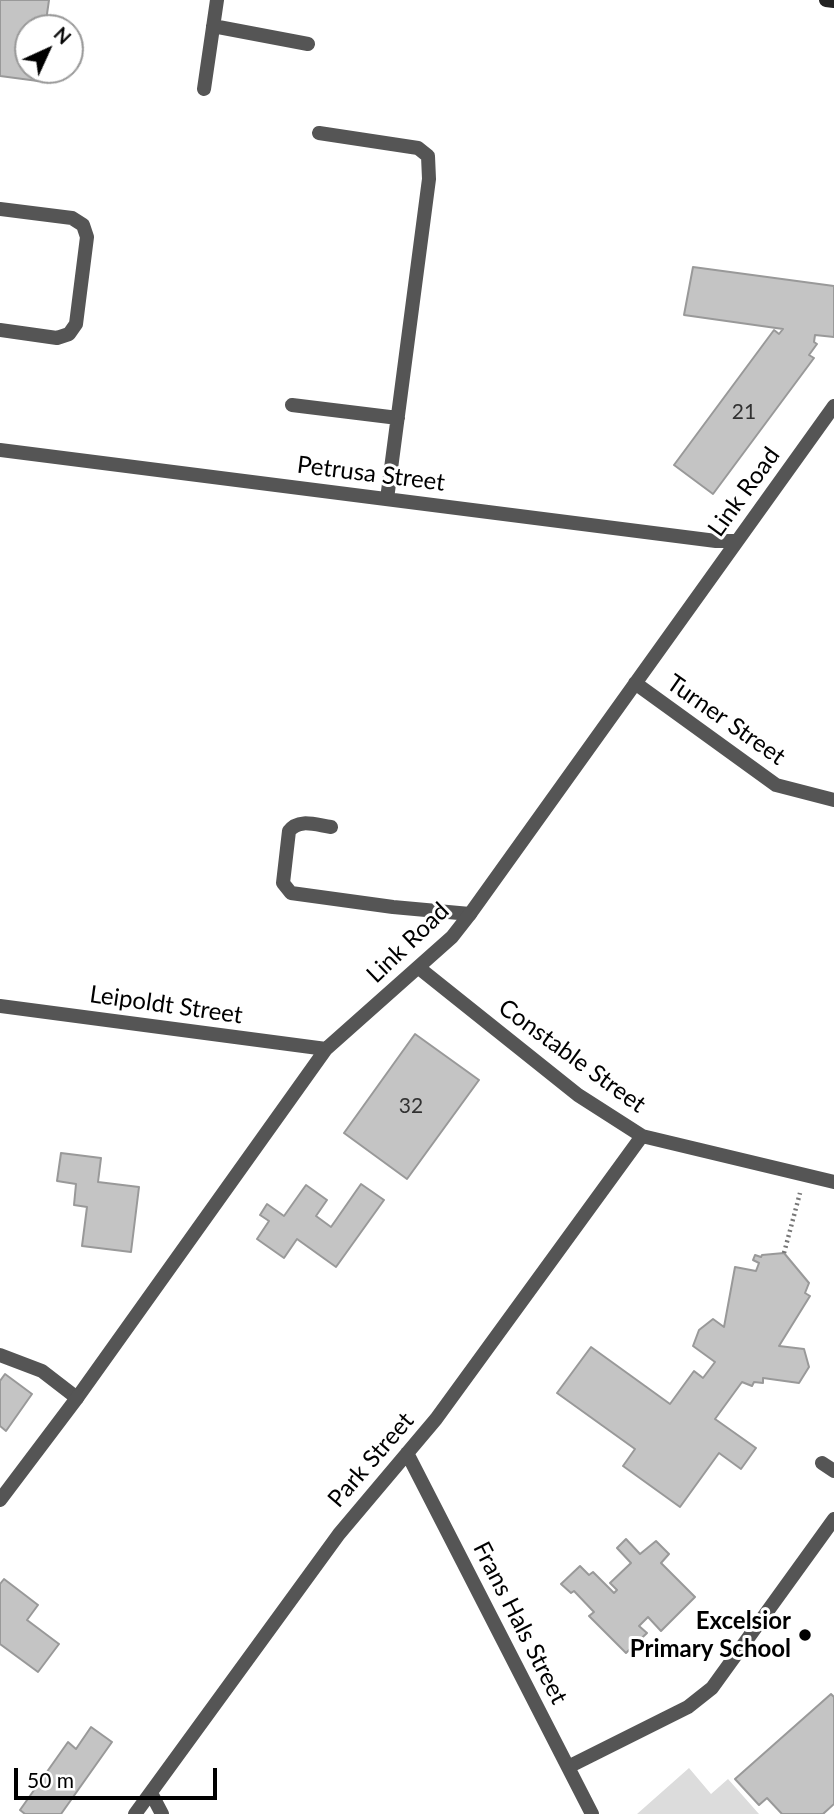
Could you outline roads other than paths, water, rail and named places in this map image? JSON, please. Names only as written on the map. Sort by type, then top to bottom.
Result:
[{"type":"main road","points":[[827,0],[834,1]]},
{"type":"street","points":[[204,89],[217,0]]},
{"type":"street","points":[[213,26],[309,44]]},
{"type":"street","points":[[319,133],[418,148],[428,156],[429,179],[387,499]]},
{"type":"street","points":[[0,209],[72,219],[83,225],[87,237],[76,324],[69,334],[57,338],[0,330]]},
{"type":"street","points":[[292,405],[398,418]]},
{"type":"street","name":"Link Road","points":[[0,1500],[77,1398],[326,1049],[419,968],[452,937],[470,914],[834,406]]},
{"type":"street","name":"Petrusa Street","points":[[0,450],[716,541],[737,541]]},
{"type":"street","name":"Turner Street","points":[[635,683],[776,785],[834,800]]},
{"type":"street","points":[[331,827],[301,823],[294,825],[289,831],[283,883],[291,893],[470,914]]},
{"type":"street","name":"Constable Street","points":[[419,968],[578,1095],[642,1136],[834,1182]]},
{"type":"street","name":"Leipoldt Street","points":[[0,1006],[326,1049]]},
{"type":"street","name":"Park Street","points":[[135,1814],[339,1534],[436,1419],[642,1136]]},
{"type":"street","points":[[0,1355],[42,1371],[77,1398]]},
{"type":"street","name":"Frans Hals Street","points":[[407,1453],[592,1814]]},
{"type":"street","points":[[568,1767],[688,1707],[712,1688],[834,1519]]},
{"type":"street","points":[[151,1793],[162,1814]]},
{"type":"place","name":"Excelsior Primary School","points":[[805,1635]]}]
